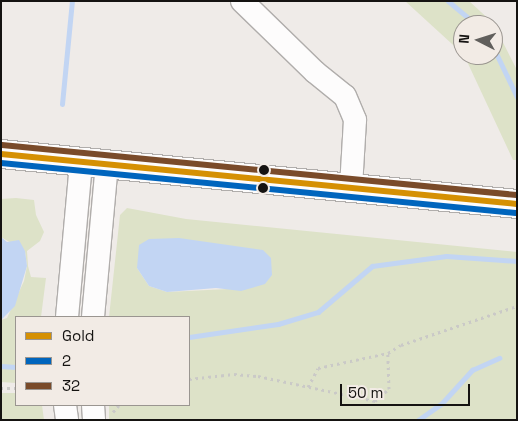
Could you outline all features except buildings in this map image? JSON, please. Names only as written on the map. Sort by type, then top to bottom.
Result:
[{"type":"main road","points":[[1,154],[517,204]]},
{"type":"street","points":[[242,1],[315,72],[345,96],[356,120],[351,187]]},
{"type":"street","points":[[67,316],[94,163]]},
{"type":"street","points":[[93,316],[94,163]]},
{"type":"street","points":[[65,406],[67,420]]},
{"type":"street","points":[[93,406],[94,420]]},
{"type":"path","points":[[308,388],[318,368],[388,353],[401,345],[517,306]]},
{"type":"path","points":[[190,379],[234,374],[365,401],[381,399],[390,382],[388,353]]},
{"type":"path","points":[[1,388],[15,388]]},
{"type":"green space","points":[[405,1],[469,1],[484,15],[453,15],[453,45]]},
{"type":"green space","points":[[503,43],[517,70],[517,160],[513,160],[469,65],[503,65]]},
{"type":"green space","points":[[1,199],[34,200],[36,215],[44,232],[40,241],[27,251],[31,277],[46,278],[41,316],[15,316],[15,383],[1,382],[1,320],[7,318],[24,281],[27,266],[25,251],[1,237]]},
{"type":"green space","points":[[127,208],[186,219],[517,252],[517,420],[109,420],[109,406],[190,406],[190,316],[109,316],[120,215]],"holes":[[[137,268],[228,289],[167,292],[149,286]]]},
{"type":"green space","points":[[1,393],[15,393],[15,406],[42,406],[44,420],[1,420]]},
{"type":"water","points":[[1,237],[7,242],[19,240],[25,251],[27,266],[15,306],[1,320]]},
{"type":"water","points":[[179,238],[263,250],[271,258],[272,275],[265,284],[241,291],[216,288],[167,292],[149,286],[137,268],[139,245],[149,239]]},
{"type":"waterway","points":[[62,104],[72,1]]},
{"type":"waterway","points":[[448,1],[465,15]]},
{"type":"waterway","points":[[502,65],[517,97]]},
{"type":"waterway","points":[[190,337],[278,324],[318,312],[372,266],[446,256],[517,261]]},
{"type":"waterway","points":[[418,420],[442,403],[472,370],[499,358]]},
{"type":"waterway","points":[[1,366],[15,367]]},
{"type":"transit line","name":"32","points":[[2,145],[517,195]]},
{"type":"transit line","name":"Gold","points":[[1,154],[517,204]]},
{"type":"transit line","name":"2","points":[[1,163],[516,213]]}]
